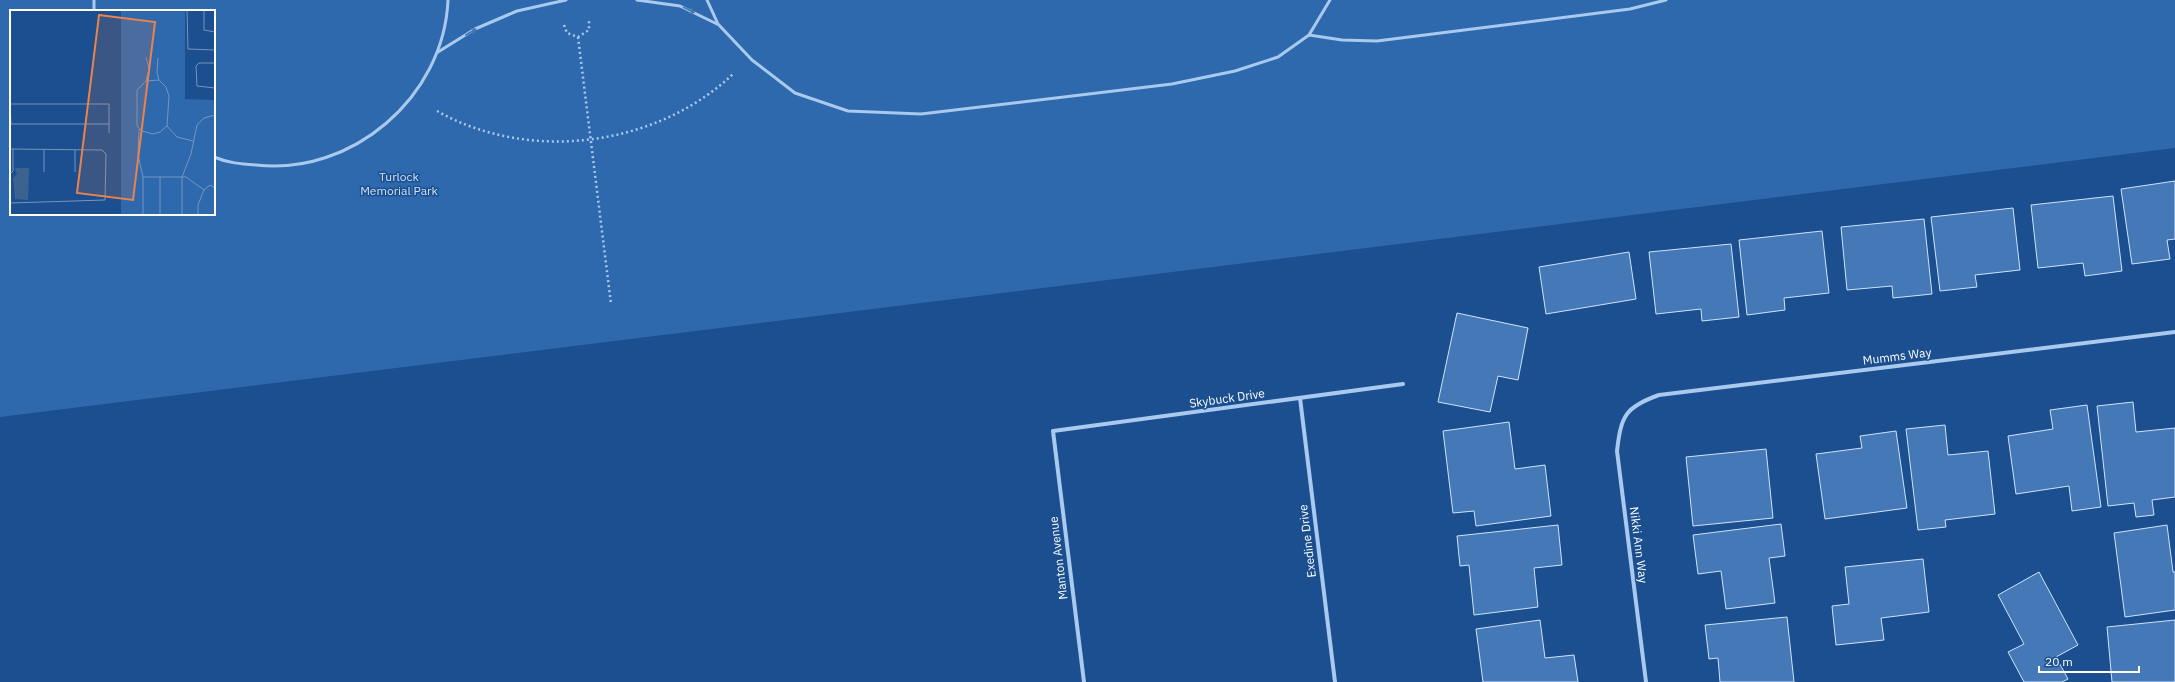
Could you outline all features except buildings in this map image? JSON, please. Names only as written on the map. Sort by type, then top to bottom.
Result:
[{"type":"street","name":"Mumms Way","points":[[1626,413],[1643,400],[1659,395],[2175,332]]},
{"type":"street","name":"Skybuck Drive","points":[[1053,432],[1403,384]]},
{"type":"street","name":"Exedine Drive","points":[[1300,398],[1335,682]]},
{"type":"street","name":"Nikki Ann Way","points":[[1626,413],[1619,430],[1617,451],[1646,682]]},
{"type":"street","name":"Manton Avenue","points":[[1053,432],[1084,682]]},
{"type":"lane","points":[[215,157],[225,162],[277,168],[329,158],[375,134],[413,97],[438,52],[447,16],[448,0]]},
{"type":"lane","points":[[438,52],[475,30],[517,11],[566,0]]},
{"type":"lane","points":[[637,0],[680,6],[718,24]]},
{"type":"lane","points":[[707,0],[718,24],[752,60],[795,92],[848,111],[921,114],[1172,84],[1235,71],[1278,57],[1308,35],[1330,0]]},
{"type":"lane","points":[[1308,35],[1342,40],[1377,41],[1630,9],[1666,0]]},
{"type":"path","points":[[578,37],[589,30],[589,21]]},
{"type":"path","points":[[564,25],[567,33],[578,37]]},
{"type":"path","points":[[578,37],[611,304]]},
{"type":"path","points":[[437,111],[472,127],[520,139],[560,142],[591,139],[630,132],[668,118],[707,95],[733,74]]},
{"type":"green space","name":"Turlock Memorial Park","points":[[0,0],[2175,0],[2175,148],[0,417]]}]
